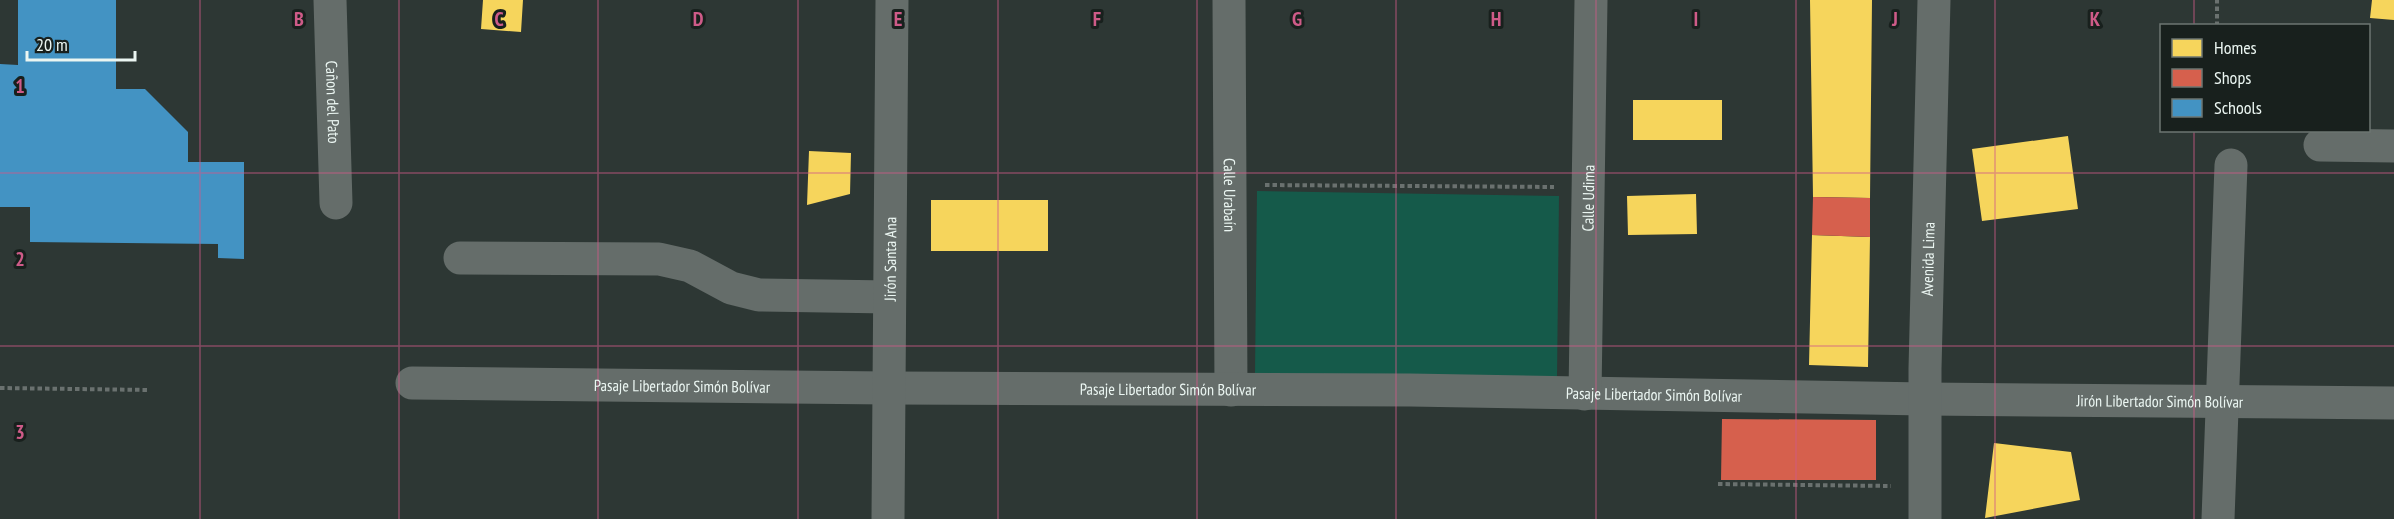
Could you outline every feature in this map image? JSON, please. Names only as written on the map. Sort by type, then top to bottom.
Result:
[{"type":"street","name":"Cañon del Pato","points":[[330,0],[336,202]]},
{"type":"street","name":"Jirón Santa Ana","points":[[888,519],[892,0]]},
{"type":"street","name":"Calle Urabaín","points":[[1228,0],[1231,390]]},
{"type":"street","name":"Calle Udima","points":[[1586,394],[1591,0]]},
{"type":"street","name":"Avenida Lima","points":[[1925,503],[1925,399],[1934,0]]},
{"type":"street","points":[[2320,145],[2394,146]]},
{"type":"street","points":[[2218,519],[2231,165]]},
{"type":"street","points":[[460,258],[658,259],[690,266],[731,288],[759,295],[889,297]]},
{"type":"street","name":"Pasaje Libertador Simón Bolívar","points":[[412,383],[1410,390],[1925,399]]},
{"type":"street","name":"Jirón Libertador Simón Bolívar","points":[[1925,399],[2394,403]]},
{"type":"path","points":[[2217,0],[2217,24]]},
{"type":"path","points":[[1229,185],[1588,188]]},
{"type":"path","points":[[0,388],[150,390]]},
{"type":"path","points":[[1718,484],[1925,503]]},
{"type":"green space","points":[[1257,191],[1559,196],[1557,380],[1255,374]]},
{"type":"building: Homes","points":[[483,0],[523,0],[521,32],[481,29]]},
{"type":"building: Homes","points":[[1810,0],[1872,0],[1870,198],[1813,197]]},
{"type":"building: Homes","points":[[2372,0],[2394,0],[2394,20],[2370,18]]},
{"type":"building: Homes","points":[[1633,100],[1722,100],[1722,140],[1633,140]]},
{"type":"building: Homes","points":[[2068,136],[2078,209],[1982,221],[1972,149]]},
{"type":"building: Homes","points":[[809,151],[851,153],[850,194],[807,205]]},
{"type":"building: Homes","points":[[1696,194],[1697,234],[1628,235],[1627,196]]},
{"type":"building: Homes","points":[[931,200],[1048,200],[1048,251],[931,251]]},
{"type":"building: Homes","points":[[1812,235],[1870,237],[1868,367],[1809,365]]},
{"type":"building: Homes","points":[[1994,443],[2071,452],[2080,500],[1985,518]]},
{"type":"building: Shops","points":[[1813,197],[1870,198],[1870,237],[1812,235]]},
{"type":"building: Shops","points":[[1722,419],[1876,420],[1876,480],[1721,480]]},
{"type":"building: Schools","points":[[18,0],[116,0],[116,89],[145,89],[188,132],[188,162],[244,162],[244,259],[218,258],[218,244],[30,242],[30,207],[0,207],[0,64],[18,65]]}]
